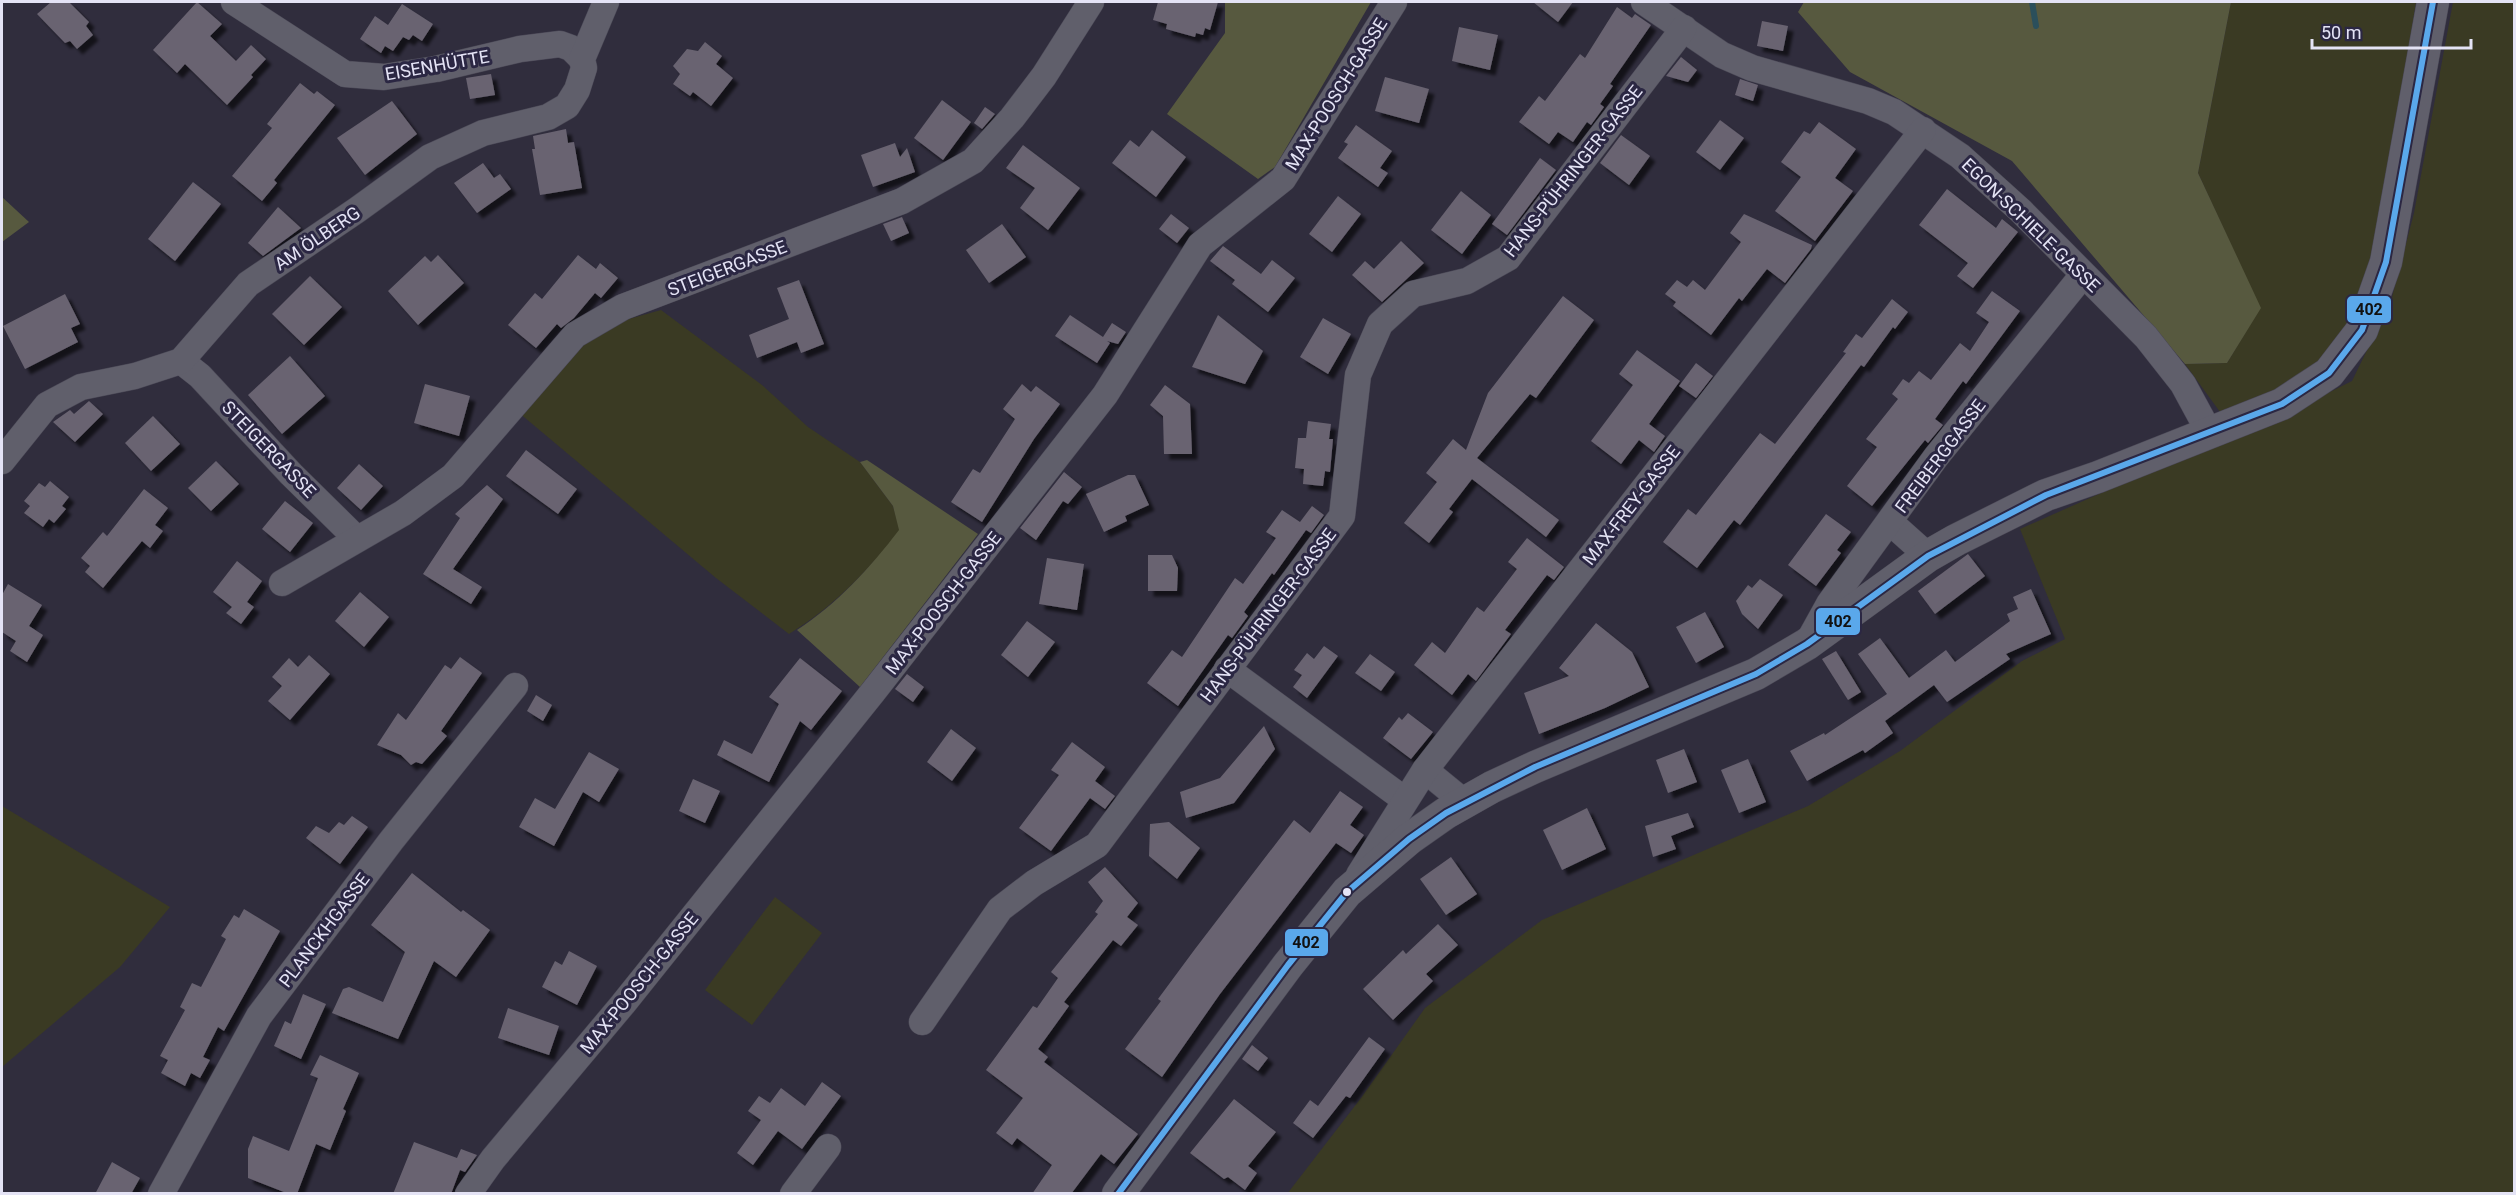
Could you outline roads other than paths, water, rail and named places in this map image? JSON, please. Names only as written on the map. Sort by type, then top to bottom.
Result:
[{"type":"street","name":"EISENHÜTTE","points":[[234,2],[345,74],[384,77],[436,69],[520,49],[560,44],[572,48],[582,59]]},
{"type":"street","name":"AM ÖLBERG","points":[[181,361],[248,284],[430,157],[483,133],[548,117],[567,106],[580,79],[584,68],[582,59],[606,2]]},
{"type":"street","name":"STEIGERGASSE","points":[[282,583],[403,513],[453,476],[574,335],[623,307],[902,201],[973,160],[1012,118],[1044,76],[1092,2]]},
{"type":"street","name":"MAX-POOSCH-GASSE","points":[[468,1194],[493,1159],[623,1004],[873,692],[1105,395],[1200,246],[1283,179],[1394,2]]},
{"type":"street","name":"EGON-SCHIELE-GASSE","points":[[1644,2],[1722,55],[1752,68],[1868,101],[1894,112],[1960,156],[2021,211],[2164,359],[2183,384],[2209,432]]},
{"type":"street","points":[[1118,1194],[1288,965],[1351,888],[1409,839],[1464,802],[1535,767],[1756,674],[1807,644],[1928,556],[2046,495],[2098,477],[2282,404],[2308,390],[2329,373],[2362,330],[2386,262],[2433,2]]},
{"type":"street","name":"HANS-PÜHRINGER-GASSE","points":[[922,1022],[1000,909],[1034,883],[1097,845],[1342,516],[1358,375],[1380,324],[1413,294],[1467,281],[1508,258],[1684,28]]},
{"type":"street","name":"MAX-FREY-GASSE","points":[[1351,888],[1425,770],[1923,130]]},
{"type":"street","name":"FREIBERGGASSE","points":[[1807,644],[1829,604],[1936,457],[2082,276]]},
{"type":"street","name":"STEIGERGASSE","points":[[181,361],[200,376],[291,474],[357,539]]},
{"type":"street","points":[[2,461],[47,405],[81,387],[135,376],[181,361]]},
{"type":"street","points":[[1890,522],[1928,556]]},
{"type":"street","points":[[1227,669],[1405,800]]},
{"type":"street","name":"PLANCKHGASSE","points":[[161,1194],[259,1016],[391,841],[515,686]]},
{"type":"street","points":[[1425,770],[1464,802]]},
{"type":"street","points":[[793,1194],[828,1147]]},
{"type":"waterway","points":[[2032,2],[2036,26]]}]
